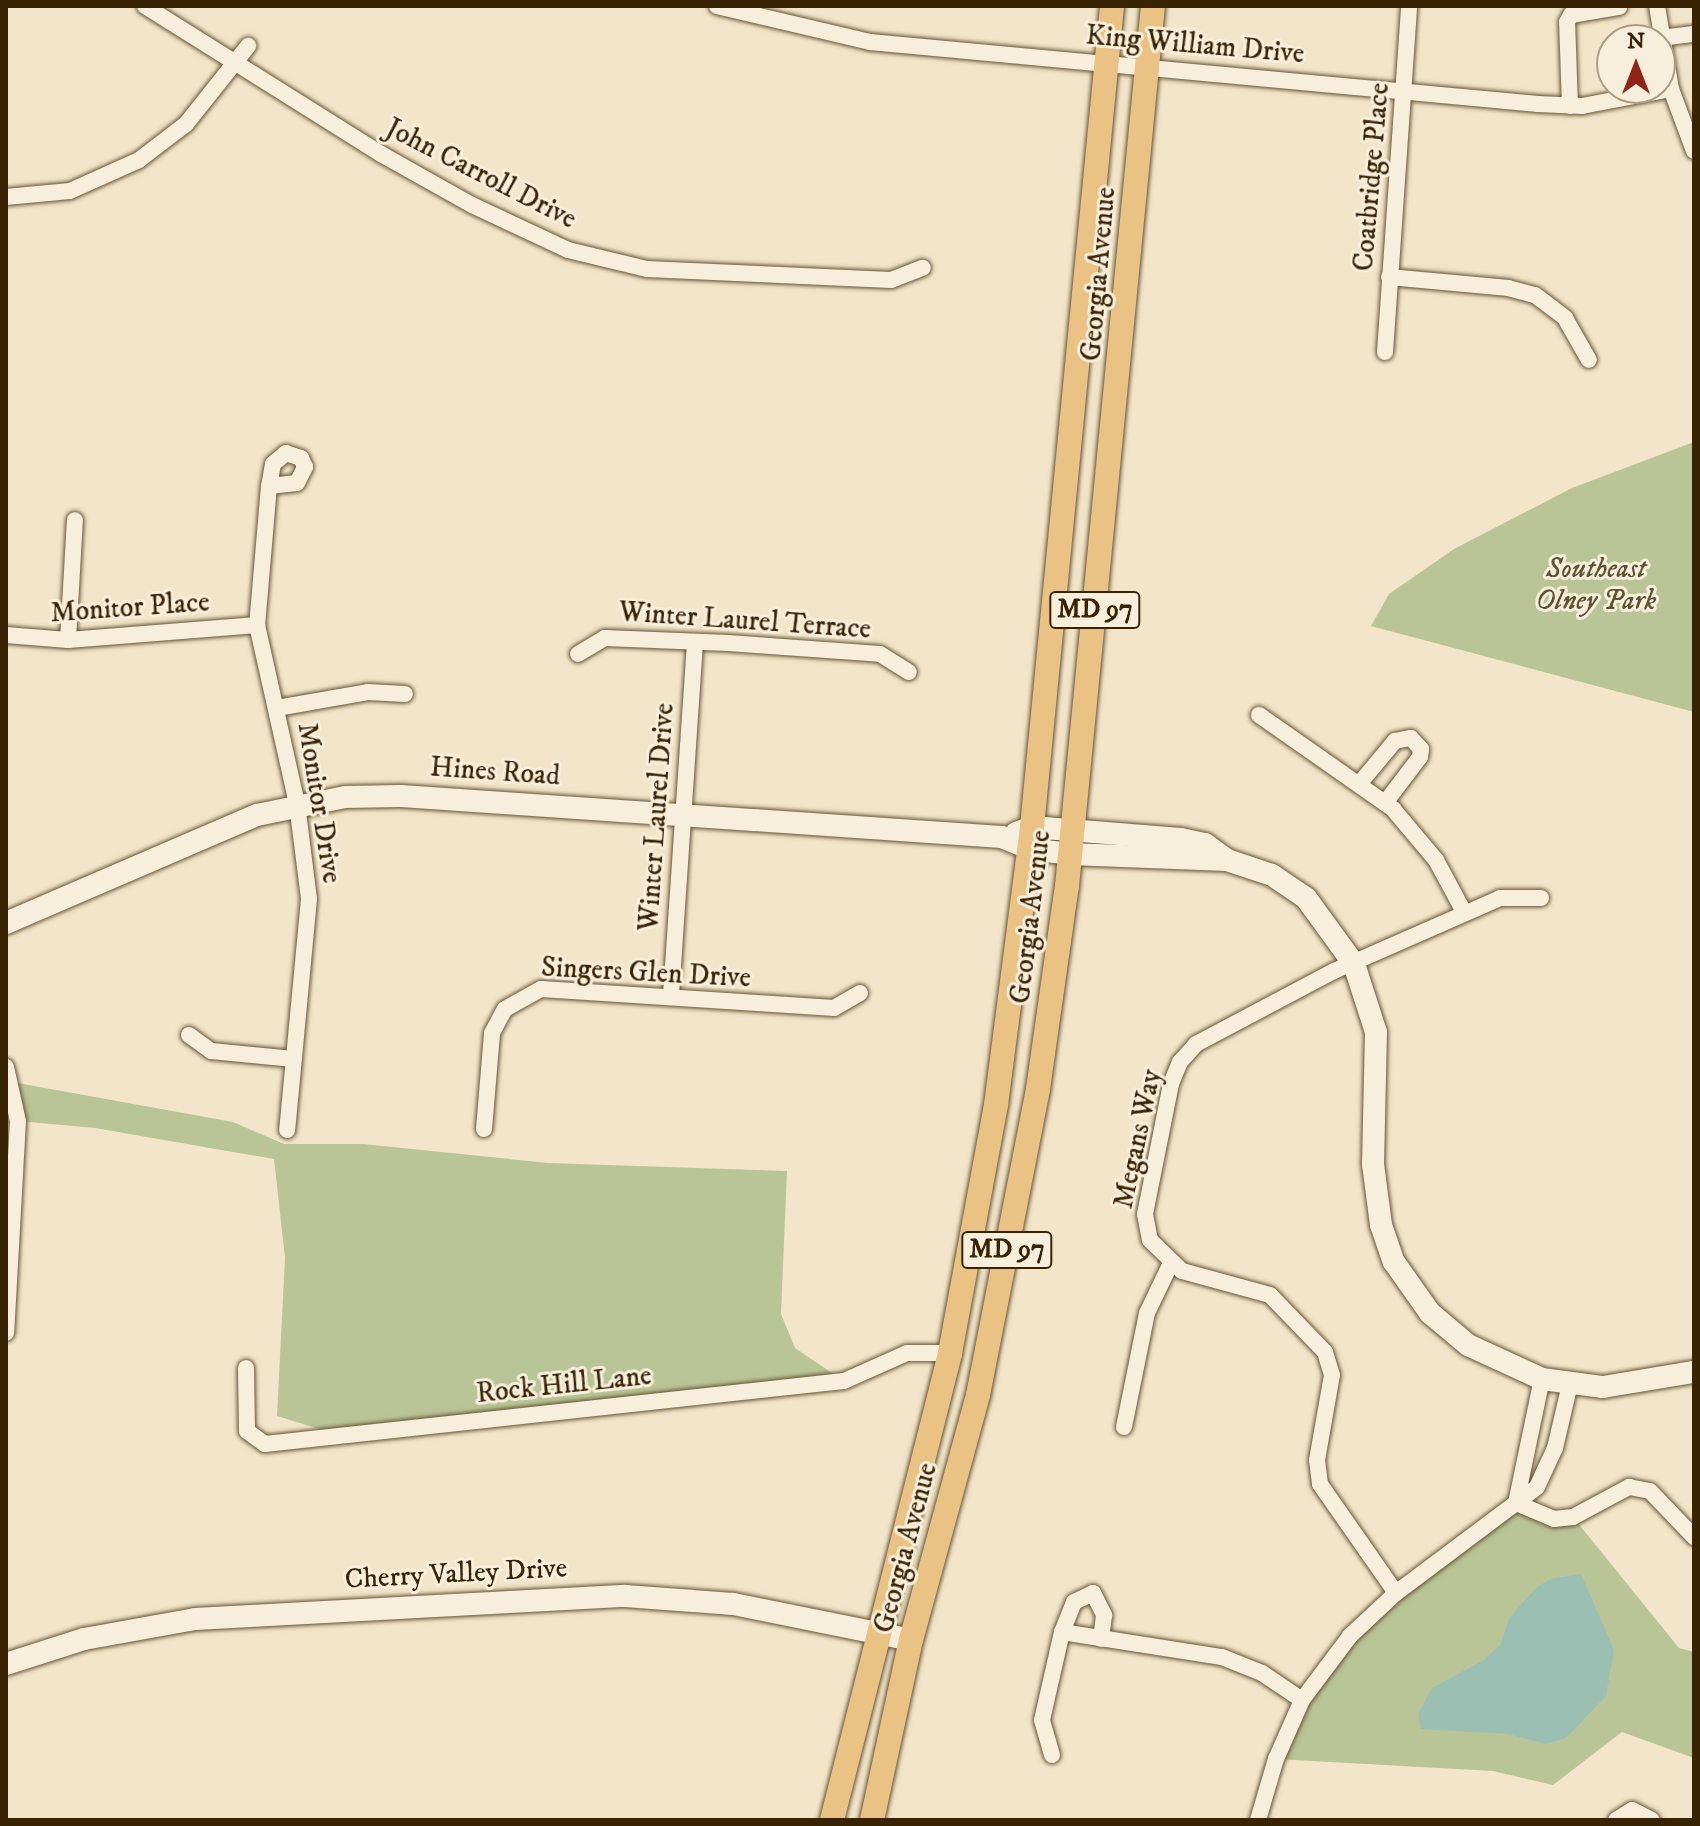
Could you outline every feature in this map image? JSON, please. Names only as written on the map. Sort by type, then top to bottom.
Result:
[{"type":"main road","name":"Georgia Avenue","points":[[832,1820],[950,1353],[996,1105],[1031,838],[1112,6]]},
{"type":"main road","name":"Georgia Avenue","points":[[872,1820],[911,1640],[978,1395],[1038,1089],[1071,842],[1153,6]]},
{"type":"street","name":"John Carroll Drive","points":[[145,6],[472,205],[611,263],[891,280],[923,268]]},
{"type":"street","name":"King William Drive","points":[[717,6],[870,42],[1570,106],[1596,102]]},
{"type":"street","name":"Coatbridge Place","points":[[1385,352],[1406,92],[1409,6]]},
{"type":"street","points":[[1570,106],[1567,22],[1580,12],[1619,7]]},
{"type":"street","points":[[6,197],[70,191],[139,160],[186,124],[248,46]]},
{"type":"street","points":[[1676,102],[1694,151]]},
{"type":"street","points":[[1389,277],[1508,288],[1535,295],[1565,318],[1589,360]]},
{"type":"street","name":"Monitor Drive","points":[[269,486],[257,625],[297,804],[309,899],[287,1130]]},
{"type":"street","points":[[68,640],[75,520]]},
{"type":"street","name":"Monitor Place","points":[[6,635],[68,640],[257,625]]},
{"type":"street","name":"Winter Laurel Terrace","points":[[578,654],[605,638],[695,642],[880,654],[909,672]]},
{"type":"street","name":"Winter Laurel Drive","points":[[671,995],[695,642]]},
{"type":"street","points":[[277,708],[368,692],[405,694]]},
{"type":"street","points":[[1259,715],[1385,803],[1436,860],[1464,912]]},
{"type":"street","points":[[1360,783],[1395,741],[1411,738],[1421,749],[1420,757],[1385,803]]},
{"type":"street","name":"Hines Road","points":[[6,923],[190,841],[297,804],[401,796],[1071,842],[1181,839],[1205,844],[1227,860],[1272,875],[1306,898],[1354,964],[1376,1032],[1374,1194],[1394,1262],[1430,1313],[1451,1332],[1492,1360],[1542,1379],[1570,1384],[1636,1385],[1694,1372]]},
{"type":"street","name":"Megans Way","points":[[1170,1265],[1150,1240],[1145,1214],[1180,1062],[1213,1033],[1464,912],[1500,898],[1541,898]]},
{"type":"street","name":"Singers Glen Drive","points":[[484,1129],[492,1033],[520,997],[541,989],[671,995],[834,1008],[860,993]]},
{"type":"street","points":[[189,1035],[211,1051],[294,1059]]},
{"type":"street","points":[[6,1067],[18,1121],[6,1333]]},
{"type":"street","points":[[1124,1427],[1147,1313],[1170,1265],[1270,1295],[1325,1352],[1332,1375],[1317,1460],[1320,1484],[1396,1593]]},
{"type":"street","name":"Rock Hill Lane","points":[[246,1368],[247,1431],[265,1444],[844,1381],[907,1353],[950,1353]]},
{"type":"street","points":[[1516,1503],[1542,1379]]},
{"type":"street","points":[[1258,1820],[1276,1759],[1302,1700],[1350,1636],[1396,1593],[1537,1487],[1546,1470],[1570,1384]]},
{"type":"street","points":[[1516,1503],[1554,1519],[1573,1517],[1629,1487],[1650,1491],[1694,1537]]},
{"type":"street","points":[[1052,1755],[1042,1720],[1062,1632],[1074,1602],[1093,1593],[1104,1615],[1101,1639]]},
{"type":"street","name":"Cherry Valley Drive","points":[[6,1664],[84,1639],[195,1619],[554,1599],[697,1599],[911,1640]]},
{"type":"street","points":[[1062,1632],[1222,1657],[1262,1673],[1302,1700]]},
{"type":"street","points":[[1616,1820],[1638,1810],[1652,1820]]},
{"type":"green space","name":"Southeast Olney Park","points":[[1694,442],[1694,712],[1371,626],[1389,594],[1454,549],[1572,488]]},
{"type":"green space","points":[[12,1082],[233,1122],[284,1144],[363,1144],[548,1163],[787,1171],[781,1314],[795,1348],[844,1381],[342,1436],[277,1416],[285,1258],[274,1159],[95,1128],[18,1121]]},
{"type":"green space","points":[[1516,1503],[1573,1517],[1679,1648],[1694,1652],[1694,1758],[1622,1732],[1553,1785],[1493,1771],[1276,1759],[1302,1700],[1350,1636]]},
{"type":"water","points":[[1581,1574],[1614,1650],[1606,1696],[1566,1738],[1546,1744],[1508,1734],[1421,1729],[1418,1714],[1432,1688],[1484,1660],[1501,1644],[1509,1618],[1536,1588],[1550,1579]]}]
